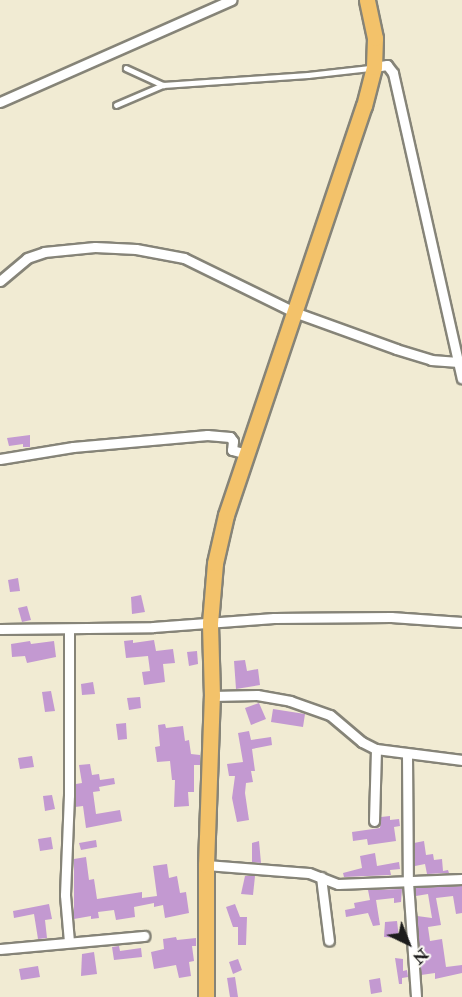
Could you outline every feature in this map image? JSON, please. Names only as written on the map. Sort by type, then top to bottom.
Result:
[{"type":"main road","points":[[206,997],[206,865],[212,696],[210,623],[219,539],[364,106],[374,67],[375,38],[367,0]]},
{"type":"street","points":[[0,102],[231,0]]},
{"type":"street","points":[[374,67],[387,65],[393,73],[460,361],[462,378]]},
{"type":"street","points":[[0,281],[27,258],[44,252],[95,247],[136,249],[184,258],[294,312],[423,357],[460,361]]},
{"type":"street","points":[[0,459],[73,447],[207,435],[229,436],[233,441],[232,450],[248,454]]},
{"type":"street","points":[[0,629],[69,629],[309,617],[391,617],[462,622]]},
{"type":"street","points":[[69,629],[69,795],[65,895],[69,942]]},
{"type":"street","points":[[212,696],[269,696],[322,711],[340,722],[362,742],[376,749],[462,760]]},
{"type":"street","points":[[374,821],[376,749]]},
{"type":"street","points":[[407,754],[408,882],[416,997]]},
{"type":"street","points":[[206,865],[309,873],[338,884],[462,879]]},
{"type":"street","points":[[321,877],[329,940]]},
{"type":"street","points":[[0,949],[144,936]]},
{"type":"lane","points":[[116,105],[163,85],[308,75],[374,67]]},
{"type":"lane","points":[[126,68],[163,85]]},
{"type":"building","points":[[30,435],[30,447],[23,447],[23,444],[9,446],[7,438]]},
{"type":"building","points":[[18,578],[20,591],[10,592],[8,580]]},
{"type":"building","points":[[141,595],[145,612],[132,614],[131,597]]},
{"type":"building","points":[[27,606],[31,620],[22,622],[18,608]]},
{"type":"building","points":[[133,640],[133,643],[154,640],[156,651],[173,649],[175,663],[163,664],[165,682],[144,685],[142,672],[150,671],[148,656],[126,658],[124,641]]},
{"type":"building","points":[[30,641],[31,644],[54,641],[56,657],[27,663],[25,656],[12,657],[11,644]]},
{"type":"building","points":[[197,651],[198,664],[189,666],[187,652]]},
{"type":"building","points":[[245,660],[247,671],[258,669],[260,685],[236,689],[234,661]]},
{"type":"building","points":[[93,682],[95,694],[82,695],[81,684]]},
{"type":"building","points":[[51,691],[55,711],[45,712],[42,692]]},
{"type":"building","points":[[140,697],[141,708],[129,710],[127,698]]},
{"type":"building","points":[[259,703],[266,719],[251,725],[245,708]]},
{"type":"building","points":[[273,709],[305,714],[303,727],[271,722]]},
{"type":"building","points":[[126,723],[127,739],[118,740],[116,724]]},
{"type":"building","points":[[165,724],[166,728],[183,726],[185,741],[189,740],[191,754],[200,755],[200,765],[194,765],[194,792],[188,792],[189,806],[174,807],[175,780],[172,780],[170,761],[157,762],[155,747],[160,746],[158,725]]},
{"type":"building","points":[[249,731],[251,740],[271,737],[272,745],[252,749],[255,771],[251,771],[253,782],[246,783],[245,793],[249,820],[237,822],[232,798],[235,776],[229,776],[227,764],[243,762],[238,733]]},
{"type":"building","points":[[32,756],[34,767],[20,769],[18,758]]},
{"type":"building","points":[[90,764],[92,775],[99,774],[100,780],[114,778],[115,784],[99,787],[100,791],[93,792],[96,814],[120,810],[122,821],[86,828],[83,806],[75,807],[76,784],[82,783],[79,765]]},
{"type":"building","points":[[52,795],[55,809],[45,811],[43,796]]},
{"type":"building","points":[[390,816],[390,820],[399,819],[400,826],[394,827],[396,841],[368,845],[367,839],[353,841],[352,832],[380,828],[381,817]]},
{"type":"building","points":[[51,837],[53,849],[40,851],[38,839]]},
{"type":"building","points":[[96,840],[97,847],[81,850],[79,843]]},
{"type":"building","points":[[259,841],[261,863],[252,862],[252,843]]},
{"type":"building","points":[[424,841],[426,855],[433,854],[434,860],[442,859],[443,871],[448,870],[449,873],[427,874],[425,864],[415,866],[414,843]]},
{"type":"building","points":[[375,853],[377,866],[399,862],[400,869],[390,870],[391,875],[344,877],[343,873],[362,868],[360,856]]},
{"type":"building","points":[[86,857],[89,880],[94,879],[97,899],[142,892],[142,898],[157,896],[153,866],[167,864],[169,878],[177,876],[180,893],[186,892],[189,913],[165,918],[163,905],[154,907],[154,903],[134,907],[135,917],[116,920],[114,910],[98,912],[99,918],[91,919],[91,916],[74,919],[74,859]]},
{"type":"building","points":[[245,876],[255,876],[253,895],[241,894]]},
{"type":"building","points":[[462,886],[462,913],[456,914],[453,896],[436,898],[441,925],[428,927],[430,941],[442,939],[446,967],[462,965],[462,973],[435,979],[435,973],[421,975],[417,916],[432,918],[428,894],[416,896],[415,888]]},
{"type":"building","points":[[402,889],[401,902],[394,903],[394,898],[376,900],[380,925],[373,926],[368,913],[346,917],[345,910],[355,908],[354,903],[370,900],[368,890]]},
{"type":"building","points":[[49,904],[52,919],[45,920],[47,938],[38,939],[34,914],[14,918],[13,911]]},
{"type":"building","points":[[235,904],[240,917],[247,917],[246,945],[238,945],[238,927],[233,927],[226,907]]},
{"type":"building","points":[[397,921],[399,938],[384,937],[385,922]]},
{"type":"building","points":[[176,937],[177,940],[196,938],[196,946],[192,946],[194,961],[189,962],[191,976],[179,978],[176,965],[154,969],[151,952],[164,949],[163,939]]},
{"type":"building","points":[[119,946],[120,951],[141,948],[142,957],[114,960],[112,947]]},
{"type":"building","points":[[94,952],[97,974],[81,976],[82,954]]},
{"type":"building","points":[[395,958],[403,959],[403,971],[407,970],[408,977],[402,978],[402,984],[399,984]]},
{"type":"building","points":[[238,959],[242,970],[233,974],[229,962]]},
{"type":"building","points":[[38,966],[40,977],[21,980],[19,969]]},
{"type":"building","points":[[235,977],[238,997],[230,997],[227,978]]},
{"type":"building","points":[[380,978],[382,992],[371,994],[369,980]]}]
